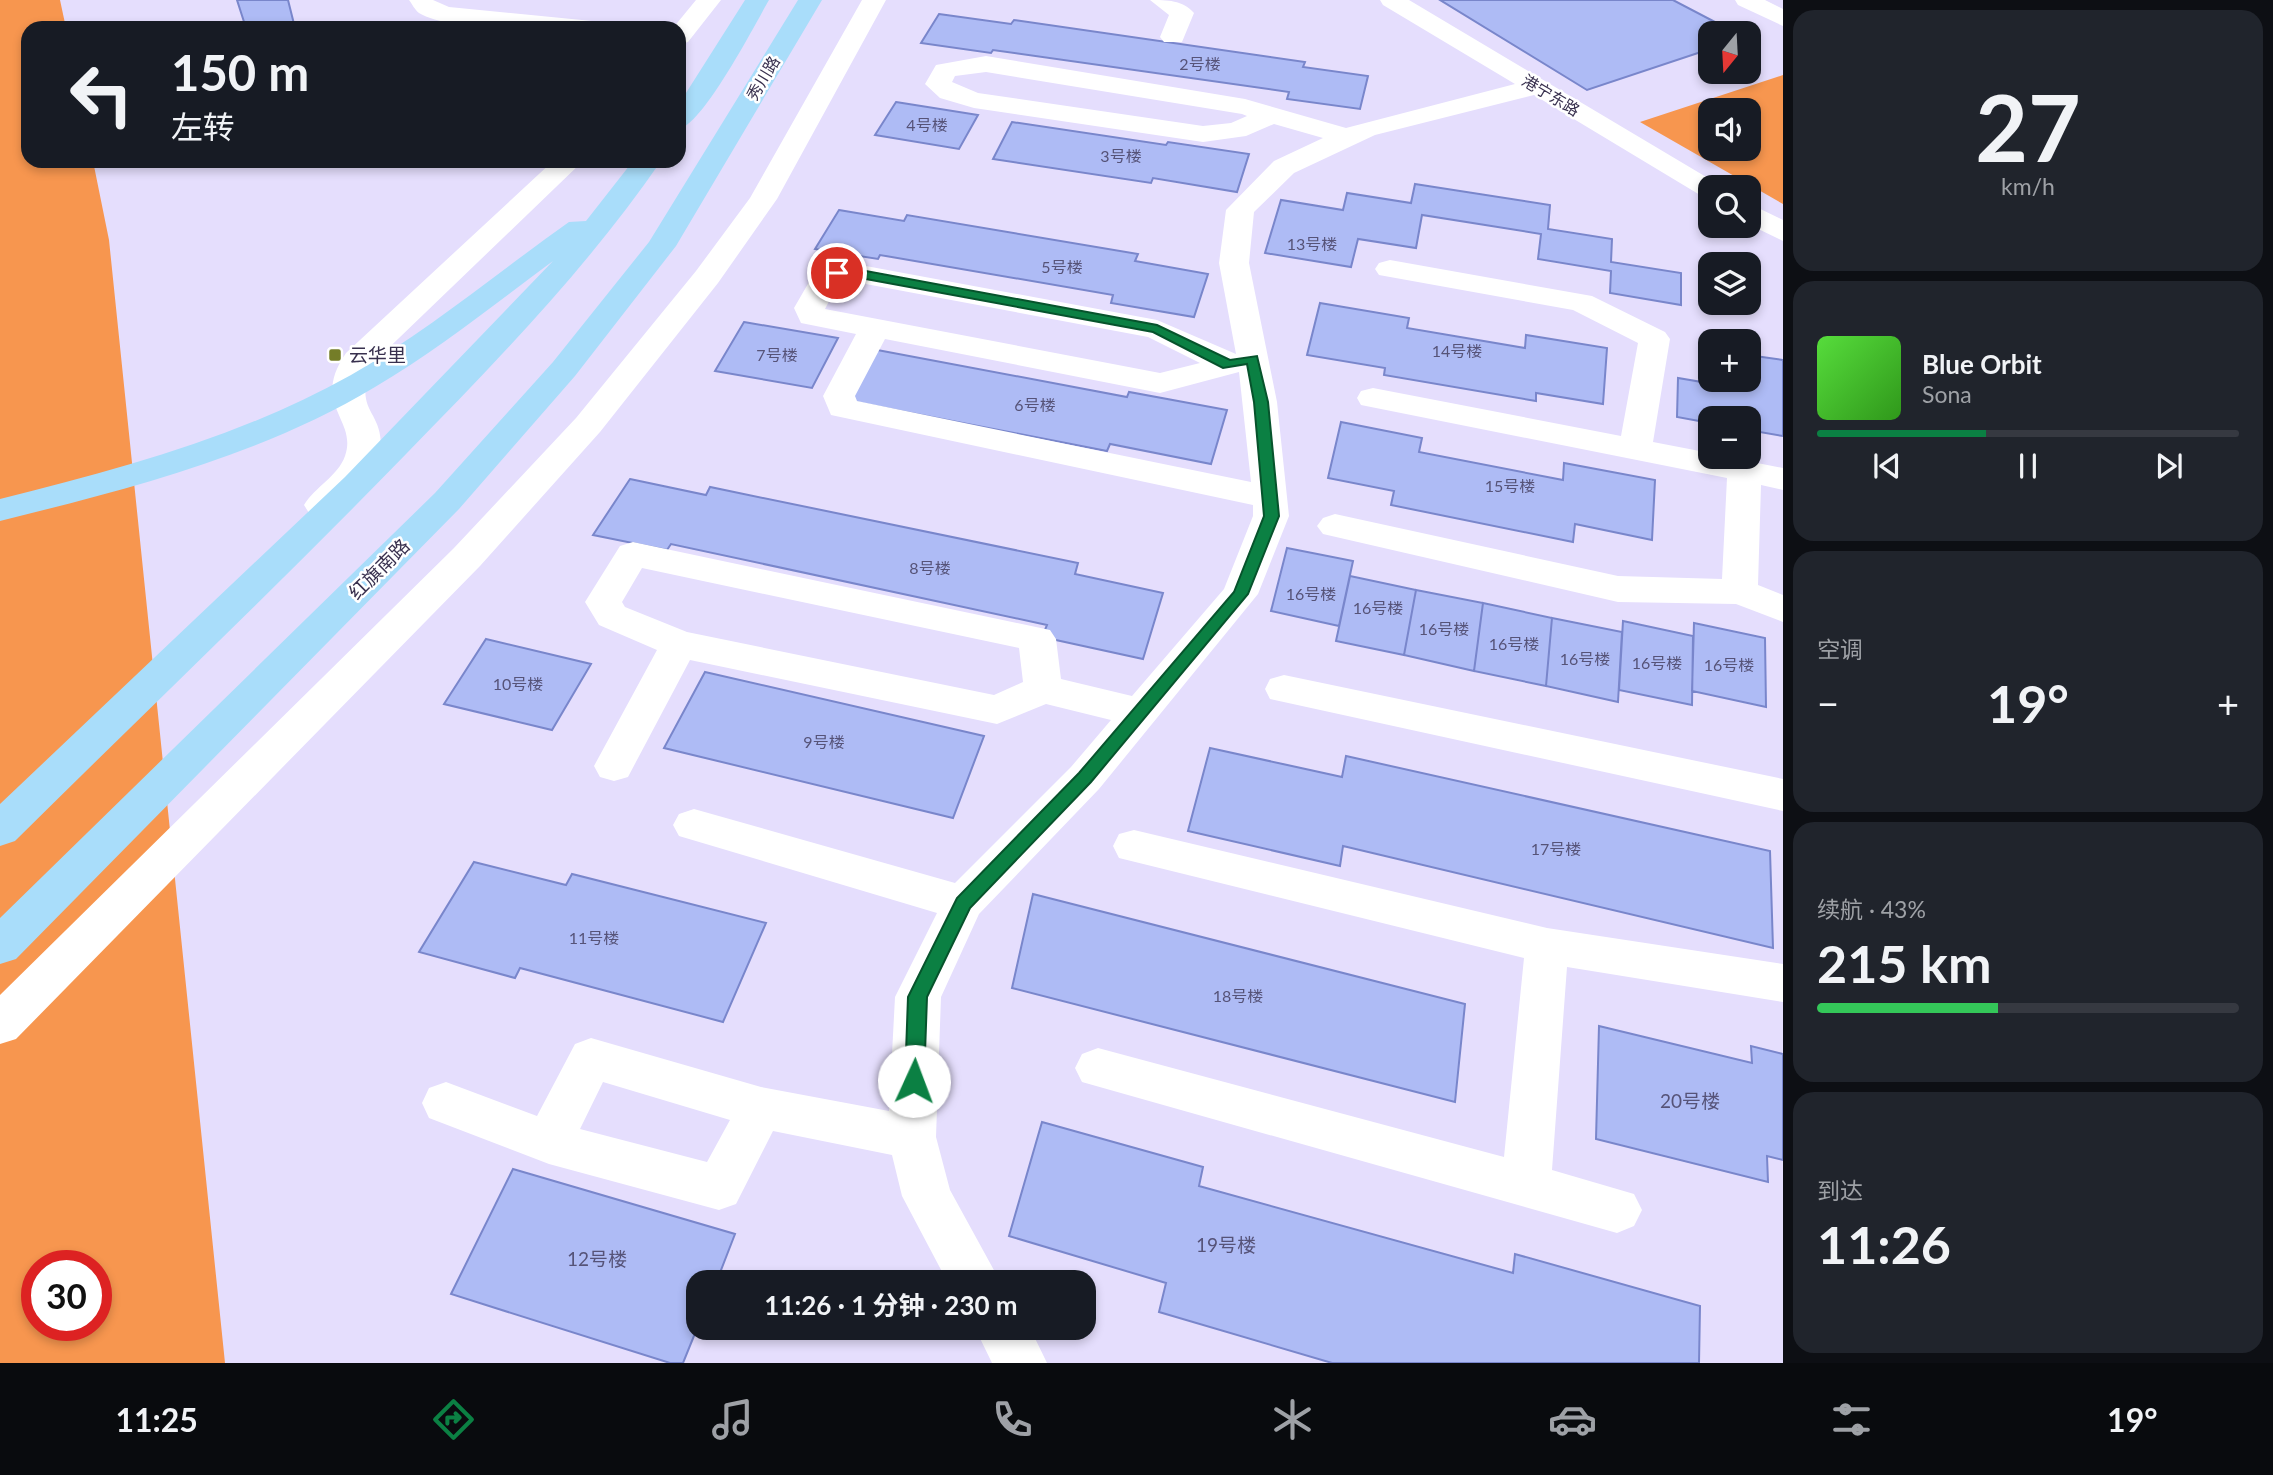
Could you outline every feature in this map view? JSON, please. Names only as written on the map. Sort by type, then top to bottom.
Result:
[{"type":"main road","points":[[686,112],[757,0]]},
{"type":"main road","name":"秀川路","points":[[716,157],[810,0]]},
{"type":"main road","name":"红旗南路","points":[[0,946],[447,501],[564,369],[645,266],[716,157]]},
{"type":"main road","points":[[0,830],[148,684],[337,507],[563,269],[641,168]]},
{"type":"main road","points":[[0,510],[182,461],[297,414],[363,380],[612,205]]},
{"type":"main road","points":[[0,794],[148,684]]},
{"type":"street","points":[[421,0],[426,7],[446,14],[519,21]]},
{"type":"street","points":[[686,28],[709,0]]},
{"type":"street","points":[[0,1025],[448,576],[532,489],[580,434],[707,277],[764,199],[874,0]]},
{"type":"street","points":[[1162,0],[1182,13],[1173,37]]},
{"type":"street","name":"港宁东路","points":[[1392,0],[1698,182]]},
{"type":"street","points":[[1747,0],[1783,19]]},
{"type":"street","points":[[1273,115],[1236,130],[1203,134],[974,100],[949,92],[938,84],[945,71],[986,64],[1232,105],[1273,115],[1349,137]]},
{"type":"street","points":[[969,1270],[927,1196],[912,1137],[918,997],[963,903],[1085,778],[1240,594],[1272,516],[1261,402],[1240,362],[1234,262],[1240,210],[1284,167],[1365,129],[1535,87]]},
{"type":"street","points":[[0,812],[334,492],[357,465],[364,450],[358,425],[346,397],[348,379],[357,360],[562,168]]},
{"type":"street","points":[[1761,219],[1783,232]]},
{"type":"street","points":[[1390,270],[1581,302],[1654,340],[1635,450]]},
{"type":"street","points":[[855,273],[1157,329],[1240,362],[1160,383],[812,316],[809,308],[827,276],[855,273]]},
{"type":"street","points":[[875,328],[839,396],[843,408],[1270,497]]},
{"type":"street","points":[[1373,398],[1783,479]]},
{"type":"street","points":[[1740,592],[1744,471]]},
{"type":"street","points":[[1335,526],[1618,589],[1740,592],[1783,609]]},
{"type":"street","points":[[1043,689],[1037,639],[633,554],[603,602],[612,616],[679,644],[997,710],[1043,689],[1142,713]]},
{"type":"street","points":[[614,766],[679,644]]},
{"type":"street","points":[[1284,690],[1783,795]]},
{"type":"street","points":[[694,825],[963,903]]},
{"type":"street","points":[[1134,846],[1547,946],[1783,983]]},
{"type":"street","points":[[1526,1185],[1547,946]]},
{"type":"street","points":[[549,1142],[590,1058],[761,1108],[912,1137]]},
{"type":"street","points":[[1098,1068],[1617,1210]]},
{"type":"street","points":[[446,1103],[549,1142],[719,1188],[761,1108]]},
{"type":"street","points":[[1008,1340],[1021,1363]]},
{"type":"shaded area","points":[[0,0],[60,0],[64,21],[21,21],[21,168],[94,168],[109,240],[225,1363],[0,1363]]},
{"type":"shaded area","points":[[1783,75],[1783,204],[1761,191],[1761,175],[1732,175],[1708,161],[1761,161],[1761,98],[1713,98]]},
{"type":"shaded area","points":[[1698,103],[1698,155],[1640,122]]},
{"type":"building","points":[[237,0],[288,0],[293,21],[244,21]]},
{"type":"building","points":[[1440,0],[1673,0],[1713,21],[1698,21],[1698,53],[1587,90]]},
{"type":"building","points":[[939,14],[1011,24],[1014,20],[1305,62],[1303,67],[1368,76],[1360,109],[1287,99],[1289,92],[993,50],[991,53],[921,43]]},
{"type":"building","points":[[896,102],[978,115],[959,149],[875,135]]},
{"type":"building","points":[[1012,122],[1166,145],[1168,142],[1249,154],[1237,192],[1153,178],[1151,183],[993,159]]},
{"type":"building","points":[[1415,184],[1550,205],[1548,229],[1612,239],[1611,262],[1681,273],[1681,305],[1610,293],[1611,271],[1538,259],[1541,234],[1422,215],[1416,248],[1358,239],[1351,267],[1265,253],[1281,200],[1343,210],[1347,193],[1411,203]]},
{"type":"building","points":[[839,210],[904,221],[907,215],[1138,254],[1135,261],[1208,274],[1194,317],[1111,303],[1113,295],[880,255],[878,259],[815,249]]},
{"type":"building","points":[[1320,303],[1409,318],[1407,328],[1525,348],[1526,335],[1607,348],[1603,404],[1536,393],[1536,401],[1384,375],[1385,368],[1307,355]]},
{"type":"building","points":[[744,322],[838,338],[812,388],[715,371]]},
{"type":"building","points":[[872,349],[1127,397],[1129,392],[1227,410],[1211,464],[1110,444],[1107,451],[844,400]]},
{"type":"building","points":[[1761,357],[1783,360],[1783,436],[1761,432],[1761,406],[1698,406],[1698,421],[1677,417],[1678,378],[1698,381],[1698,392],[1761,392]]},
{"type":"building","points":[[1341,422],[1422,438],[1419,452],[1563,480],[1564,463],[1655,480],[1652,540],[1575,524],[1573,542],[1391,505],[1394,491],[1328,478]]},
{"type":"building","points":[[630,479],[706,495],[710,487],[1078,563],[1075,574],[1163,593],[1143,659],[1042,637],[1047,625],[671,544],[667,550],[593,535]]},
{"type":"building","points":[[1287,548],[1353,561],[1339,626],[1271,611]]},
{"type":"building","points":[[1350,576],[1416,590],[1404,655],[1336,641]]},
{"type":"building","points":[[1416,590],[1483,603],[1474,671],[1404,655]]},
{"type":"building","points":[[1483,603],[1552,618],[1546,686],[1474,671]]},
{"type":"building","points":[[1552,618],[1622,632],[1618,702],[1546,686]]},
{"type":"building","points":[[1623,621],[1693,636],[1692,705],[1619,690]]},
{"type":"building","points":[[1694,623],[1765,638],[1766,707],[1692,691]]},
{"type":"building","points":[[486,639],[591,664],[552,730],[444,704]]},
{"type":"building","points":[[705,672],[984,736],[953,818],[664,748]]},
{"type":"building","points":[[1210,748],[1342,777],[1346,756],[1770,851],[1773,948],[1343,846],[1340,866],[1188,831]]},
{"type":"building","points":[[474,862],[566,885],[572,874],[766,923],[723,1022],[520,968],[515,978],[419,952]]},
{"type":"building","points":[[1033,894],[1465,1004],[1455,1102],[1012,988]]},
{"type":"building","points":[[1599,1026],[1752,1063],[1751,1046],[1783,1054],[1783,1160],[1767,1156],[1768,1182],[1596,1139]]},
{"type":"building","points":[[1042,1122],[1203,1167],[1199,1186],[1513,1273],[1515,1254],[1700,1306],[1699,1363],[1332,1363],[1159,1312],[1166,1283],[1009,1236]]},
{"type":"building","points":[[513,1169],[735,1234],[721,1270],[686,1270],[686,1340],[692,1340],[683,1363],[670,1363],[451,1294]]},
{"type":"place","name":"云华里","points":[[335,355]]},
{"type":"route","points":[[837,273],[855,273],[1157,329],[1228,365],[1253,359],[1261,402],[1272,516],[1240,594],[1085,778],[963,903],[918,997],[914,1081]]}]
